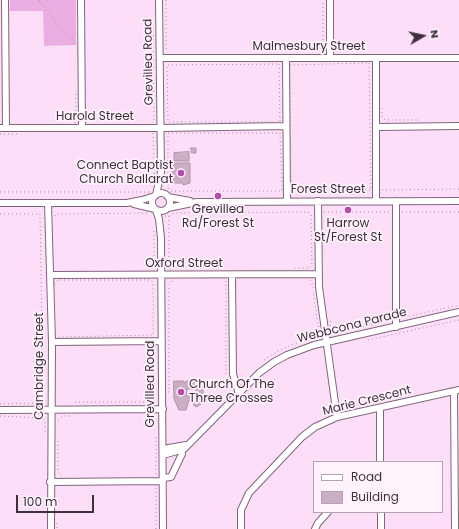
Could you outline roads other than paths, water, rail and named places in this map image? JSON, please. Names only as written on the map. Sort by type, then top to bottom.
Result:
[{"type":"street","points":[[3,128],[3,43],[5,0]]},
{"type":"street","points":[[81,0],[82,128]]},
{"type":"street","name":"Grevillea Road","points":[[159,0],[161,172],[170,202],[162,212],[163,529]]},
{"type":"street","points":[[330,0],[330,57]]},
{"type":"street","name":"Malmesbury Street","points":[[160,58],[459,58]]},
{"type":"street","points":[[286,58],[287,202]]},
{"type":"street","points":[[376,58],[376,201]]},
{"type":"street","name":"Harold Street","points":[[3,128],[286,126]]},
{"type":"street","points":[[377,127],[459,126]]},
{"type":"street","name":"Grevillea Road","points":[[161,172],[152,202],[162,212]]},
{"type":"street","points":[[0,204],[127,202],[142,200],[154,194],[197,202]]},
{"type":"street","points":[[318,201],[318,274],[336,417]]},
{"type":"street","points":[[396,201],[396,327]]},
{"type":"street","name":"Forest Street","points":[[197,202],[459,201]]},
{"type":"street","points":[[127,202],[162,212],[197,202]]},
{"type":"street","name":"Cambridge Street","points":[[48,203],[52,342],[50,482],[51,529]]},
{"type":"street","name":"Oxford Street","points":[[50,275],[318,274]]},
{"type":"street","points":[[232,275],[233,374],[238,394]]},
{"type":"street","name":"Webbcona Parade","points":[[163,452],[182,450],[259,374],[281,358],[303,348],[326,342],[459,312]]},
{"type":"street","points":[[52,342],[162,341]]},
{"type":"street","points":[[456,529],[457,391]]},
{"type":"street","name":"Marie Crescent","points":[[241,529],[243,505],[249,493],[308,432],[322,422],[336,417],[457,391]]},
{"type":"street","points":[[380,408],[380,461]]},
{"type":"street","points":[[0,410],[163,409]]},
{"type":"street","points":[[50,482],[156,481],[171,477],[182,454]]},
{"type":"street","points":[[314,529],[327,513]]},
{"type":"street","points":[[381,513],[381,529]]},
{"type":"place","name":"Connect Baptist Church Ballarat","points":[[181,173]]},
{"type":"place","name":"Grevillea Rd/Forest St","points":[[218,196]]},
{"type":"place","name":"Harrow St/Forest St","points":[[348,210]]},
{"type":"place","name":"Church Of The Three Crosses","points":[[181,392]]}]
